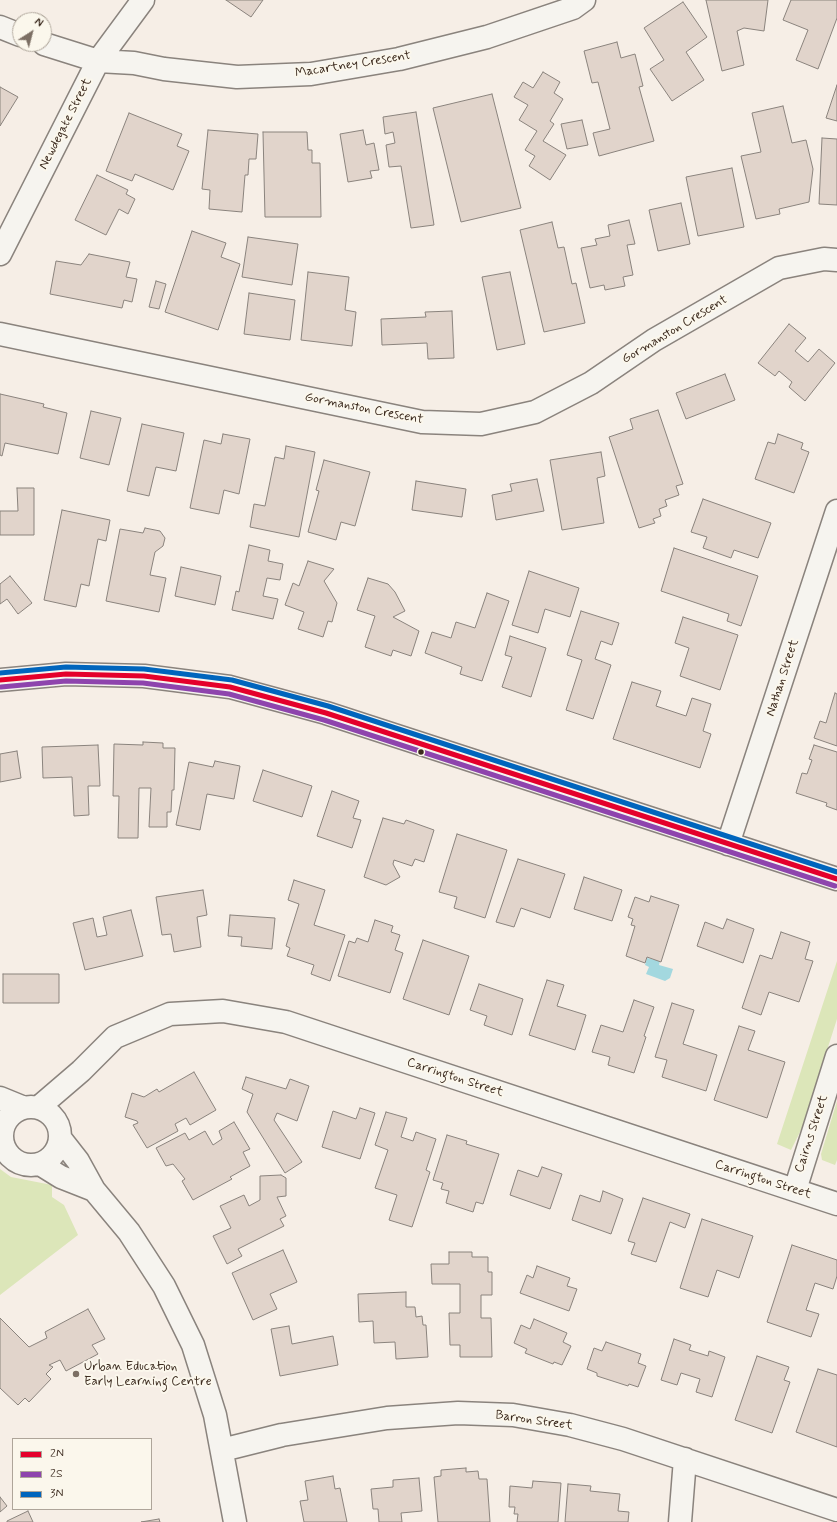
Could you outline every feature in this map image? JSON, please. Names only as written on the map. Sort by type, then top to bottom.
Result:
[{"type":"street","name":"Newdegate Street","points":[[0,254],[98,61],[143,0]]},
{"type":"street","name":"Macartney Crescent","points":[[52,47],[98,61],[134,63],[164,69],[237,77],[311,74],[399,59],[487,37],[573,8],[584,0]]},
{"type":"street","points":[[0,27],[12,32]]},
{"type":"street","name":"Gormanston Crescent","points":[[0,334],[422,422],[481,424],[535,412],[591,383],[654,340],[779,268],[824,259],[837,260]]},
{"type":"street","name":"Nathan Street","points":[[728,844],[837,511]]},
{"type":"street","points":[[0,680],[66,674],[144,676],[230,687],[326,713],[837,879]]},
{"type":"street","name":"Carrington Street","points":[[30,1107],[81,1070],[115,1037],[170,1014],[223,1011],[286,1022],[837,1204]]},
{"type":"street","name":"Cairns Street","points":[[795,1190],[837,1056]]},
{"type":"street","name":"Carrington Street","points":[[59,1131],[69,1098],[81,1070]]},
{"type":"street","points":[[0,1098],[51,1114],[59,1131],[94,1190],[129,1232],[164,1286],[192,1345],[215,1415],[235,1522]]},
{"type":"street","points":[[30,1107],[12,1113],[5,1120],[1,1138],[3,1148],[8,1156],[15,1161],[29,1165],[40,1164],[50,1158],[57,1151],[59,1131]]},
{"type":"street","points":[[40,1164],[61,1177],[94,1190]]},
{"type":"street","name":"Barron Street","points":[[222,1450],[282,1435],[387,1418],[458,1413],[513,1415],[570,1425],[623,1439],[837,1510]]},
{"type":"street","points":[[680,1522],[685,1460]]},
{"type":"green space","points":[[837,961],[837,1019],[802,1128],[791,1150],[777,1144]]},
{"type":"green space","points":[[837,1101],[837,1160],[835,1165],[822,1160],[821,1154]]},
{"type":"green space","points":[[0,1169],[11,1177],[52,1185],[52,1197],[64,1205],[78,1235],[0,1295]]},
{"type":"water","points":[[647,958],[660,961],[659,965],[673,969],[670,978],[665,981],[646,974],[649,967],[645,965]]},
{"type":"building","points":[[226,0],[263,0],[251,17]]},
{"type":"building","points":[[706,0],[768,0],[764,31],[744,28],[737,31],[744,65],[722,71]]},
{"type":"building","points":[[791,0],[837,0],[837,18],[818,69],[796,60],[808,30],[783,20]]},
{"type":"building","points":[[683,2],[707,37],[686,52],[704,80],[672,101],[650,69],[664,60],[644,28]]},
{"type":"building","points":[[617,42],[621,58],[635,54],[643,86],[639,87],[654,141],[599,156],[593,133],[610,129],[598,82],[592,83],[584,51]]},
{"type":"building","points":[[543,72],[560,82],[554,93],[563,99],[550,121],[554,124],[543,141],[566,155],[550,180],[529,166],[535,156],[525,150],[537,131],[519,120],[528,105],[514,97],[523,82],[533,88]]},
{"type":"building","points":[[837,85],[837,121],[826,118]]},
{"type":"building","points":[[0,87],[18,97],[0,126]]},
{"type":"building","points":[[492,94],[521,208],[461,222],[433,108]]},
{"type":"building","points":[[783,106],[792,143],[806,140],[813,169],[809,202],[779,209],[780,214],[756,219],[741,156],[761,152],[752,113]]},
{"type":"building","points":[[416,112],[434,225],[411,228],[401,166],[389,167],[386,145],[395,143],[393,132],[385,134],[383,117]]},
{"type":"building","points":[[129,113],[182,134],[177,146],[189,151],[173,190],[135,174],[132,181],[106,171]]},
{"type":"building","points":[[582,120],[588,145],[567,149],[561,124]]},
{"type":"building","points":[[208,130],[258,134],[256,159],[249,159],[248,175],[245,175],[242,212],[209,209],[210,190],[202,189]]},
{"type":"building","points":[[363,130],[366,145],[374,143],[379,170],[370,171],[372,178],[348,182],[340,134]]},
{"type":"building","points":[[263,132],[307,132],[308,150],[312,150],[312,163],[320,163],[321,217],[265,217]]},
{"type":"building","points":[[822,138],[837,139],[837,205],[819,204]]},
{"type":"building","points":[[732,168],[744,227],[698,236],[686,177]]},
{"type":"building","points":[[97,175],[128,190],[126,194],[135,199],[128,214],[119,209],[106,235],[75,220]]},
{"type":"building","points":[[681,203],[690,244],[658,251],[649,210]]},
{"type":"building","points":[[629,220],[635,244],[627,245],[633,275],[623,277],[625,286],[605,290],[604,285],[590,288],[581,248],[597,245],[595,239],[610,236],[608,225]]},
{"type":"building","points":[[552,222],[558,248],[564,247],[572,284],[576,283],[585,323],[544,332],[520,230]]},
{"type":"building","points":[[192,231],[226,243],[221,257],[240,264],[218,330],[165,312]]},
{"type":"building","points":[[248,237],[298,244],[292,285],[242,277]]},
{"type":"building","points":[[89,254],[130,262],[126,277],[137,279],[132,302],[124,300],[122,308],[50,294],[56,261],[81,265]]},
{"type":"building","points":[[308,272],[349,277],[345,310],[356,312],[352,346],[301,340]]},
{"type":"building","points":[[510,272],[525,344],[497,350],[482,277]]},
{"type":"building","points":[[156,281],[166,284],[159,309],[149,307]]},
{"type":"building","points":[[249,293],[295,300],[290,340],[244,334]]},
{"type":"building","points":[[452,311],[454,358],[428,359],[427,343],[382,345],[381,319],[426,317],[425,312]]},
{"type":"building","points":[[789,324],[806,338],[795,351],[808,362],[819,349],[835,363],[805,401],[789,387],[792,382],[779,371],[775,376],[758,363]]},
{"type":"building","points":[[725,374],[735,400],[686,419],[676,393]]},
{"type":"building","points":[[0,394],[44,404],[43,407],[67,413],[58,454],[5,443],[2,456],[0,455]]},
{"type":"building","points":[[658,410],[683,484],[676,486],[679,495],[665,500],[667,506],[659,509],[661,516],[653,519],[655,523],[639,528],[609,437],[633,429],[630,419]]},
{"type":"building","points":[[91,411],[121,418],[109,465],[80,458]]},
{"type":"building","points":[[142,424],[184,433],[176,471],[156,467],[149,496],[127,491]]},
{"type":"building","points":[[223,434],[250,439],[239,494],[224,490],[219,514],[190,508],[204,440],[221,444]]},
{"type":"building","points":[[778,434],[803,443],[801,449],[809,452],[794,493],[755,479],[768,442],[775,444]]},
{"type":"building","points":[[286,446],[315,452],[299,537],[250,527],[254,504],[265,506],[275,457],[284,459]]},
{"type":"building","points":[[601,452],[605,476],[597,478],[604,523],[562,530],[550,460]]},
{"type":"building","points":[[324,460],[370,472],[355,526],[341,522],[336,540],[308,532],[319,491],[316,490]]},
{"type":"building","points":[[537,479],[544,511],[496,520],[492,495],[512,491],[510,484]]},
{"type":"building","points":[[416,481],[466,489],[462,517],[412,510]]},
{"type":"building","points":[[17,488],[34,488],[34,535],[0,535],[0,511],[18,511]]},
{"type":"building","points":[[703,499],[771,523],[758,558],[734,550],[731,558],[703,548],[707,537],[691,532]]},
{"type":"building","points":[[62,510],[110,520],[106,541],[98,539],[89,586],[81,584],[76,607],[44,600]]},
{"type":"building","points":[[145,528],[160,531],[165,538],[163,546],[155,552],[150,575],[166,578],[159,612],[106,601],[120,529],[143,533]]},
{"type":"building","points":[[249,545],[270,550],[268,561],[283,564],[280,580],[267,578],[263,596],[278,599],[273,619],[232,610],[236,591],[239,592]]},
{"type":"building","points":[[674,548],[758,576],[741,626],[727,621],[729,614],[661,591]]},
{"type":"building","points":[[308,561],[334,569],[324,581],[337,603],[332,622],[328,621],[323,637],[298,629],[304,612],[285,605],[293,583],[299,586]]},
{"type":"building","points":[[181,567],[221,576],[215,605],[175,596]]},
{"type":"building","points":[[529,571],[579,588],[570,617],[545,609],[538,633],[512,625]]},
{"type":"building","points":[[10,576],[32,603],[18,614],[7,599],[0,604],[0,584]]},
{"type":"building","points":[[368,578],[388,584],[395,592],[405,611],[393,617],[419,631],[411,656],[393,650],[391,656],[365,647],[375,616],[357,610]]},
{"type":"building","points":[[487,593],[509,601],[482,681],[460,674],[462,667],[425,653],[432,632],[451,638],[456,622],[475,628]]},
{"type":"building","points":[[581,611],[619,623],[612,645],[601,641],[595,659],[611,665],[593,719],[566,710],[582,660],[567,655]]},
{"type":"building","points":[[683,617],[738,635],[720,690],[680,676],[689,648],[675,643]]},
{"type":"building","points":[[510,636],[546,648],[531,697],[502,687],[512,657],[505,655]]},
{"type":"building","points":[[632,682],[661,691],[656,706],[686,716],[692,698],[711,704],[703,731],[711,734],[700,768],[613,739]]},
{"type":"building","points":[[835,693],[837,694],[837,746],[814,738],[820,721],[826,723]]},
{"type":"building","points":[[143,742],[163,743],[163,748],[175,748],[174,790],[172,790],[171,812],[167,812],[167,827],[149,827],[151,788],[139,788],[138,838],[118,838],[119,796],[113,796],[114,744],[143,745]]},
{"type":"building","points":[[98,745],[100,786],[88,786],[89,815],[74,816],[72,777],[43,778],[42,747]]},
{"type":"building","points":[[814,745],[837,752],[837,810],[826,806],[827,803],[796,793],[802,773],[807,774],[812,760],[809,759]]},
{"type":"building","points":[[17,751],[21,778],[0,782],[0,754]]},
{"type":"building","points":[[215,761],[240,766],[234,799],[207,794],[200,830],[176,825],[189,762],[213,767]]},
{"type":"building","points":[[263,770],[312,786],[302,817],[253,801]]},
{"type":"building","points":[[332,791],[359,801],[353,818],[361,820],[352,848],[317,836]]},
{"type":"building","points":[[383,818],[404,824],[406,820],[434,830],[424,862],[415,859],[412,866],[394,860],[393,864],[400,877],[386,885],[364,877]]},
{"type":"building","points":[[457,834],[507,850],[485,918],[454,908],[457,897],[439,892]]},
{"type":"building","points":[[518,859],[565,874],[550,918],[521,908],[514,927],[496,922]]},
{"type":"building","points":[[584,877],[622,890],[612,921],[574,909]]},
{"type":"building","points":[[294,880],[325,890],[314,925],[345,935],[330,981],[311,974],[314,965],[287,956],[290,948],[286,946],[299,904],[288,900]]},
{"type":"building","points":[[203,890],[207,915],[197,917],[201,947],[174,952],[171,934],[162,935],[156,897]]},
{"type":"building","points":[[651,896],[679,905],[661,962],[647,957],[645,963],[626,956],[635,926],[631,925],[633,919],[628,917],[635,897],[649,902]]},
{"type":"building","points":[[131,910],[143,956],[85,970],[73,923],[93,918],[97,937],[107,935],[103,917]]},
{"type":"building","points":[[230,915],[275,918],[272,949],[241,946],[242,937],[228,936]]},
{"type":"building","points":[[727,919],[754,929],[743,963],[697,946],[705,922],[723,929]]},
{"type":"building","points":[[375,920],[393,926],[391,932],[400,935],[395,950],[403,953],[390,993],[338,976],[349,941],[355,943],[357,938],[368,942]]},
{"type":"building","points":[[781,932],[810,942],[805,959],[813,961],[799,1002],[769,992],[761,1015],[742,1008],[760,955],[772,959]]},
{"type":"building","points":[[423,940],[469,956],[449,1015],[403,999]]},
{"type":"building","points":[[3,974],[59,974],[59,1003],[3,1003]]},
{"type":"building","points":[[547,980],[564,985],[557,1006],[586,1015],[575,1050],[529,1035]]},
{"type":"building","points":[[479,984],[523,999],[512,1035],[484,1025],[487,1016],[470,1010]]},
{"type":"building","points":[[634,1000],[654,1007],[634,1073],[608,1065],[610,1057],[592,1052],[601,1025],[623,1032]]},
{"type":"building","points":[[672,1003],[694,1010],[683,1044],[717,1055],[706,1091],[662,1077],[667,1060],[655,1057]]},
{"type":"building","points":[[739,1026],[755,1031],[748,1050],[785,1062],[767,1118],[714,1100]]},
{"type":"building","points":[[194,1072],[216,1110],[190,1125],[186,1118],[175,1124],[178,1131],[147,1148],[133,1125],[138,1123],[137,1121],[125,1117],[132,1093],[144,1097],[157,1089],[159,1092]]},
{"type":"building","points":[[246,1077],[286,1089],[290,1079],[309,1086],[297,1121],[277,1113],[274,1120],[302,1162],[285,1173],[247,1112],[253,1094],[242,1089]]},
{"type":"building","points":[[360,1108],[375,1113],[360,1159],[322,1147],[333,1111],[356,1119]]},
{"type":"building","points":[[386,1112],[407,1118],[401,1137],[413,1141],[416,1132],[436,1139],[426,1170],[430,1172],[412,1227],[389,1220],[397,1195],[375,1188],[388,1150],[375,1145]]},
{"type":"building","points":[[234,1122],[250,1149],[243,1152],[250,1166],[230,1177],[232,1179],[193,1200],[182,1181],[185,1179],[173,1164],[166,1166],[156,1148],[185,1133],[189,1140],[205,1131],[213,1145],[222,1139],[219,1131]]},
{"type":"building","points":[[447,1135],[467,1141],[466,1144],[499,1154],[483,1204],[476,1202],[473,1212],[446,1203],[449,1191],[441,1189],[443,1183],[433,1180]]},
{"type":"building","points":[[542,1167],[562,1174],[550,1209],[510,1195],[518,1170],[538,1177]]},
{"type":"building","points":[[281,1175],[286,1178],[286,1196],[277,1197],[286,1216],[280,1219],[284,1226],[238,1249],[242,1256],[227,1264],[213,1236],[231,1228],[220,1206],[244,1195],[249,1206],[260,1200],[260,1176]]},
{"type":"building","points":[[603,1191],[623,1199],[611,1234],[572,1220],[580,1195],[600,1202]]},
{"type":"building","points":[[643,1198],[690,1214],[685,1228],[670,1222],[656,1262],[631,1254],[635,1243],[628,1241]]},
{"type":"building","points":[[702,1219],[753,1236],[739,1278],[717,1270],[708,1297],[680,1288]]},
{"type":"building","points":[[792,1245],[837,1260],[837,1276],[833,1289],[815,1283],[806,1310],[819,1314],[811,1337],[767,1322]]},
{"type":"building","points":[[283,1250],[297,1282],[270,1294],[277,1309],[253,1320],[232,1273]]},
{"type":"building","points":[[449,1252],[472,1252],[472,1257],[488,1257],[488,1272],[492,1272],[492,1295],[481,1295],[481,1318],[491,1318],[492,1357],[460,1357],[460,1345],[450,1345],[449,1313],[460,1313],[460,1284],[432,1284],[431,1264],[449,1264]]},
{"type":"building","points":[[537,1266],[570,1278],[567,1286],[577,1289],[569,1311],[520,1293],[527,1275],[533,1278]]},
{"type":"building","points":[[406,1292],[406,1307],[415,1307],[416,1317],[422,1316],[423,1325],[426,1325],[428,1357],[396,1359],[395,1342],[374,1343],[373,1321],[359,1322],[358,1294]]},
{"type":"building","points":[[88,1309],[105,1339],[92,1345],[98,1354],[66,1371],[60,1360],[49,1365],[53,1367],[46,1374],[51,1379],[29,1402],[25,1398],[18,1405],[0,1388],[0,1318],[29,1347],[47,1338],[45,1332]]},
{"type":"building","points":[[534,1319],[567,1333],[563,1342],[571,1346],[562,1365],[554,1362],[553,1364],[525,1353],[527,1349],[514,1343],[521,1325],[530,1329]]},
{"type":"building","points":[[289,1326],[292,1344],[333,1336],[338,1365],[280,1376],[271,1329]]},
{"type":"building","points":[[674,1339],[691,1345],[689,1350],[708,1356],[709,1351],[725,1357],[712,1397],[696,1392],[700,1379],[681,1373],[677,1385],[661,1380]]},
{"type":"building","points":[[606,1342],[641,1354],[638,1363],[646,1366],[638,1387],[629,1384],[628,1386],[597,1376],[597,1373],[587,1369],[594,1348],[602,1351]]},
{"type":"building","points":[[757,1356],[789,1367],[784,1380],[790,1382],[772,1433],[735,1420]]},
{"type":"building","points":[[818,1369],[837,1375],[837,1447],[796,1432]]},
{"type":"building","points":[[466,1468],[466,1472],[478,1471],[479,1479],[487,1479],[490,1522],[438,1522],[434,1477],[441,1476],[441,1470]]},
{"type":"building","points":[[333,1476],[335,1489],[340,1488],[347,1522],[304,1522],[300,1501],[308,1500],[305,1481]]},
{"type":"building","points":[[419,1478],[422,1511],[401,1513],[402,1522],[379,1522],[378,1509],[373,1509],[371,1489],[393,1487],[393,1480]]},
{"type":"building","points":[[533,1481],[561,1483],[558,1522],[517,1522],[518,1514],[514,1514],[515,1507],[509,1507],[510,1486],[532,1488]]},
{"type":"building","points":[[568,1484],[591,1486],[590,1491],[620,1494],[618,1511],[629,1512],[628,1522],[565,1522]]},
{"type":"building","points":[[0,1497],[7,1506],[0,1512]]},
{"type":"building","points":[[28,1511],[33,1522],[7,1522],[7,1521]]},
{"type":"building","points":[[159,1519],[160,1522],[141,1522]]},
{"type":"transit line","name":"3N","points":[[0,673],[66,667],[144,669],[232,680],[328,706],[837,872]]},
{"type":"transit line","name":"2N","points":[[0,680],[66,674],[144,676],[230,687],[326,713],[837,879]]},
{"type":"transit line","name":"2S","points":[[1,687],[66,681],[143,683],[229,694],[324,720],[835,886]]},
{"type":"place","name":"Urban Education Early Learning Centre","points":[[76,1374]]}]
